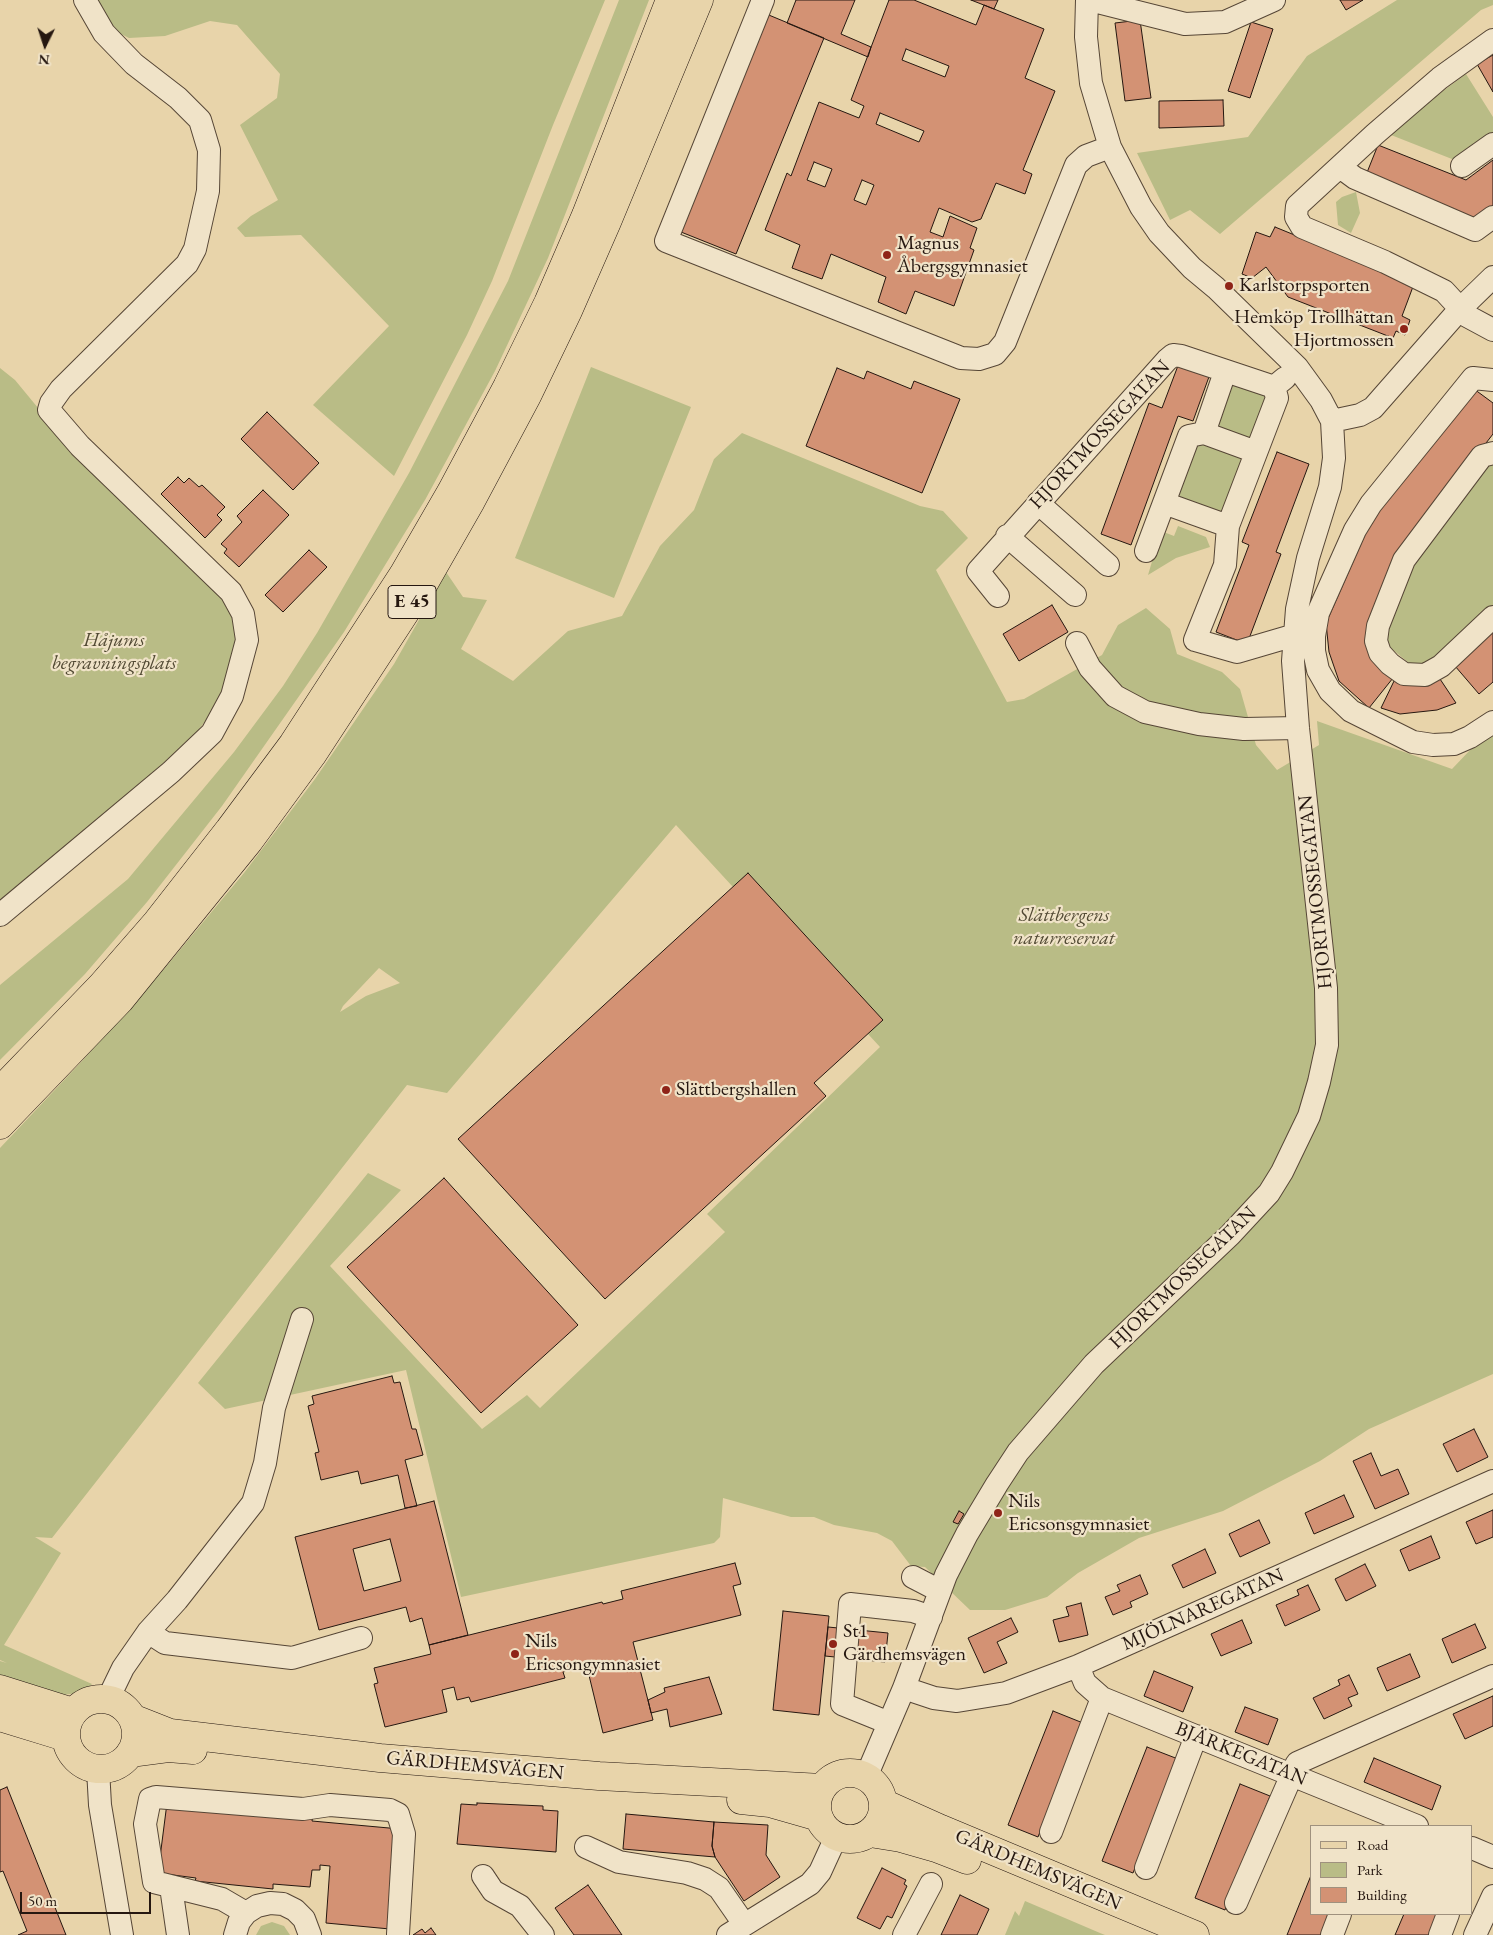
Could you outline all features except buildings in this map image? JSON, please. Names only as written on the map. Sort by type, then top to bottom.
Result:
[{"type":"main road","name":"E 45","points":[[0,1091],[102,985],[157,922],[229,830],[293,744],[403,575],[465,466],[548,303],[586,214],[670,0]]},
{"type":"main road","name":"E 45","points":[[0,1125],[120,1000],[249,841],[312,755],[423,585],[471,501],[527,396],[568,311],[699,0]]},
{"type":"main road","points":[[0,1689],[69,1724]]},
{"type":"main road","points":[[98,1769],[86,1766],[76,1759],[69,1749],[69,1724],[83,1704],[95,1699],[108,1700]]},
{"type":"main road","name":"GÄRDHEMSVÄGEN","points":[[108,1700],[118,1703],[132,1718],[170,1733],[380,1758],[599,1776],[822,1788]]},
{"type":"main road","points":[[0,1716],[69,1724]]},
{"type":"main road","points":[[130,1753],[135,1742],[136,1730],[132,1718]]},
{"type":"main road","name":"GÄRDHEMSVÄGEN","points":[[98,1769],[110,1768],[122,1762],[130,1753],[168,1748],[379,1770],[770,1802],[854,1840],[870,1833],[901,1838],[936,1848],[1148,1935]]},
{"type":"main road","points":[[827,1827],[817,1802],[822,1788],[831,1779],[842,1774],[854,1773],[866,1777],[878,1788],[884,1802],[881,1820],[870,1833]]},
{"type":"main road","name":"GÄRDHEMSVÄGEN","points":[[884,1802],[941,1830],[1195,1935]]},
{"type":"street","points":[[0,915],[171,772],[212,733],[232,696],[247,640],[243,614],[231,592],[80,446],[49,410],[51,402],[62,389],[187,264],[195,249],[208,191],[209,150],[200,120],[178,98],[134,64],[104,33],[85,0]]},
{"type":"street","points":[[763,0],[666,241],[961,358],[979,358],[995,354],[1005,342],[1076,165],[1086,156],[1110,146]]},
{"type":"street","points":[[1274,0],[1225,22],[1185,24],[1088,0],[1086,37],[1091,83],[1110,146],[1141,208],[1159,234],[1297,367],[1321,400],[1332,422],[1360,415],[1373,408],[1460,309],[1493,277]]},
{"type":"street","points":[[1493,40],[1440,78],[1340,167],[1297,206],[1296,217],[1302,227],[1385,262],[1444,291],[1467,316],[1493,330]]},
{"type":"street","points":[[1462,166],[1493,144]]},
{"type":"street","points":[[1340,167],[1355,178],[1475,230],[1493,217]]},
{"type":"street","name":"HJORTMOSSEGATAN","points":[[998,596],[978,571],[1007,536],[1173,355],[1274,387]]},
{"type":"street","points":[[1297,367],[1274,387],[1277,398],[1228,526],[1225,565],[1195,640],[1237,652],[1304,636],[1318,614],[1355,530],[1371,504],[1473,378],[1493,380]]},
{"type":"street","points":[[1204,433],[1225,372]]},
{"type":"street","name":"HJORTMOSSEGATAN","points":[[1332,422],[1334,458],[1330,487],[1308,558],[1297,609],[1304,636],[1314,651],[1318,670],[1330,691],[1351,711],[1413,742],[1433,745],[1454,744],[1470,737],[1493,722]]},
{"type":"street","points":[[1146,551],[1189,436],[1204,433],[1256,452]]},
{"type":"street","points":[[1493,453],[1482,456],[1404,560],[1378,626],[1376,640],[1380,653],[1390,664],[1404,674],[1425,675],[1441,666],[1493,617]]},
{"type":"street","points":[[1038,503],[1108,565]]},
{"type":"street","points":[[1164,503],[1228,526]]},
{"type":"street","points":[[1007,536],[1075,595]]},
{"type":"street","name":"HJORTMOSSEGATAN","points":[[866,1777],[904,1688],[940,1591],[967,1534],[1018,1452],[1094,1364],[1230,1235],[1269,1193],[1309,1116],[1324,1064],[1328,1012],[1298,728],[1293,661],[1304,636]]},
{"type":"street","points":[[1077,643],[1090,668],[1115,696],[1145,712],[1199,724],[1244,729],[1298,728]]},
{"type":"street","points":[[108,1700],[124,1668],[148,1632],[253,1503],[265,1463],[274,1408],[302,1318]]},
{"type":"street","name":"MJÖLNAREGATAN","points":[[904,1688],[934,1698],[949,1700],[981,1699],[1006,1693],[1078,1666],[1493,1481]]},
{"type":"street","points":[[913,1577],[940,1591]]},
{"type":"street","points":[[889,1723],[842,1704],[850,1604],[913,1611],[931,1617]]},
{"type":"street","points":[[148,1632],[165,1642],[292,1658],[361,1638]]},
{"type":"street","name":"BJÄRKEGATAN","points":[[1078,1666],[1085,1683],[1102,1698],[1290,1774],[1377,1819],[1411,1825]]},
{"type":"street","points":[[1236,1903],[1290,1774],[1297,1762],[1493,1676]]},
{"type":"street","points":[[1051,1832],[1102,1698]]},
{"type":"street","points":[[1146,1868],[1196,1736]]},
{"type":"street","points":[[98,1769],[100,1805],[122,1935]]},
{"type":"street","points":[[246,1913],[222,1899],[154,1882],[145,1824],[150,1800],[156,1797],[303,1809],[330,1805],[390,1810],[398,1814],[404,1834],[402,1931]]},
{"type":"street","points":[[586,1847],[619,1862],[680,1872],[705,1879],[719,1888],[736,1929],[810,1884],[820,1872],[827,1827]]},
{"type":"street","points":[[483,1876],[493,1891],[520,1906],[543,1935]]},
{"type":"street","points":[[904,1935],[931,1884]]},
{"type":"street","points":[[171,1887],[178,1935]]},
{"type":"street","points":[[1475,1935],[1493,1896]]},
{"type":"street","points":[[235,1935],[239,1922],[246,1913],[257,1906],[270,1903],[283,1904],[295,1910],[304,1919],[310,1935]]},
{"type":"street","points":[[1332,1935],[1340,1915]]},
{"type":"street","points":[[1440,1935],[1448,1915]]},
{"type":"green space","points":[[95,0],[605,0],[553,125],[492,281],[467,335],[394,476],[313,405],[389,326],[301,235],[245,237],[237,228],[251,216],[278,200],[240,125],[277,98],[280,74],[237,25],[210,21],[165,36],[129,38],[109,28]]},
{"type":"green space","points":[[619,0],[649,0],[548,258],[495,371],[425,500],[344,632],[222,806],[147,902],[85,974],[0,1060],[0,985],[128,879],[234,752],[283,686],[317,633],[409,473],[508,281]]},
{"type":"green space","points":[[1397,0],[1493,0],[1493,5],[1481,10],[1220,234],[1190,210],[1170,220],[1137,153],[1248,137],[1307,56]]},
{"type":"green space","points":[[1466,74],[1493,117],[1493,132],[1457,161],[1386,133]]},
{"type":"green space","points":[[1356,192],[1360,213],[1351,233],[1338,225],[1336,202],[1342,197]]},
{"type":"green space","points":[[591,367],[691,407],[614,598],[515,558]]},
{"type":"green space","name":"Håjums begravningsplats","points":[[0,368],[15,380],[81,460],[223,600],[232,612],[236,630],[233,661],[218,704],[185,748],[0,900]]},
{"type":"green space","points":[[1234,384],[1269,397],[1252,445],[1216,432],[1225,389]]},
{"type":"green space","name":"Slättbergens naturreservat","points":[[742,433],[920,506],[943,511],[968,538],[936,570],[1007,702],[1024,699],[1102,655],[1118,625],[1146,608],[1170,629],[1177,654],[1222,672],[1240,689],[1256,745],[1277,770],[1319,745],[1317,721],[1452,769],[1493,726],[1493,1374],[1369,1429],[1320,1461],[1223,1511],[1139,1538],[1078,1573],[1047,1597],[1005,1610],[970,1610],[925,1567],[911,1566],[892,1541],[877,1533],[834,1525],[814,1517],[791,1517],[723,1498],[720,1537],[714,1543],[461,1597],[406,1370],[225,1409],[198,1383],[368,1173],[401,1190],[330,1266],[482,1429],[527,1395],[540,1408],[725,1232],[707,1214],[880,1047],[676,825],[447,1093],[407,1085],[52,1538],[35,1537],[61,1553],[4,1645],[92,1684],[84,1692],[56,1696],[0,1678],[0,1661],[7,1663],[0,1660],[0,1148],[83,1060],[164,969],[244,873],[315,779],[394,664],[446,572],[463,597],[487,600],[461,649],[513,681],[568,631],[622,616],[660,546],[694,510],[714,459]],"holes":[[[379,968],[400,983],[366,996],[340,1012],[343,1006]]]},
{"type":"green space","points":[[1200,442],[1241,458],[1244,466],[1223,516],[1179,504],[1175,487],[1195,445]]},
{"type":"green space","points":[[1493,460],[1493,605],[1447,652],[1428,666],[1409,663],[1387,645],[1383,627],[1412,564]]},
{"type":"green space","points":[[1178,526],[1206,537],[1210,547],[1176,558],[1148,575],[1161,531],[1174,536]]},
{"type":"green space","points":[[1025,1901],[1105,1935],[1005,1935],[1015,1911],[1019,1916]]},
{"type":"green space","points":[[272,1922],[284,1926],[290,1935],[256,1935],[261,1926]]},
{"type":"place","name":"Magnus Åbergsgymnasiet","points":[[887,255]]},
{"type":"place","name":"Karlstorpsporten","points":[[1229,286]]},
{"type":"place","name":"Hemköp Trollhättan Hjortmossen","points":[[1404,329]]},
{"type":"place","name":"Slättbergshallen","points":[[666,1090]]},
{"type":"place","name":"Nils Ericsonsgymnasiet","points":[[998,1513]]},
{"type":"place","name":"St1 Gärdhemsvägen","points":[[833,1644]]},
{"type":"place","name":"Nils Ericsongymnasiet","points":[[515,1654]]}]
